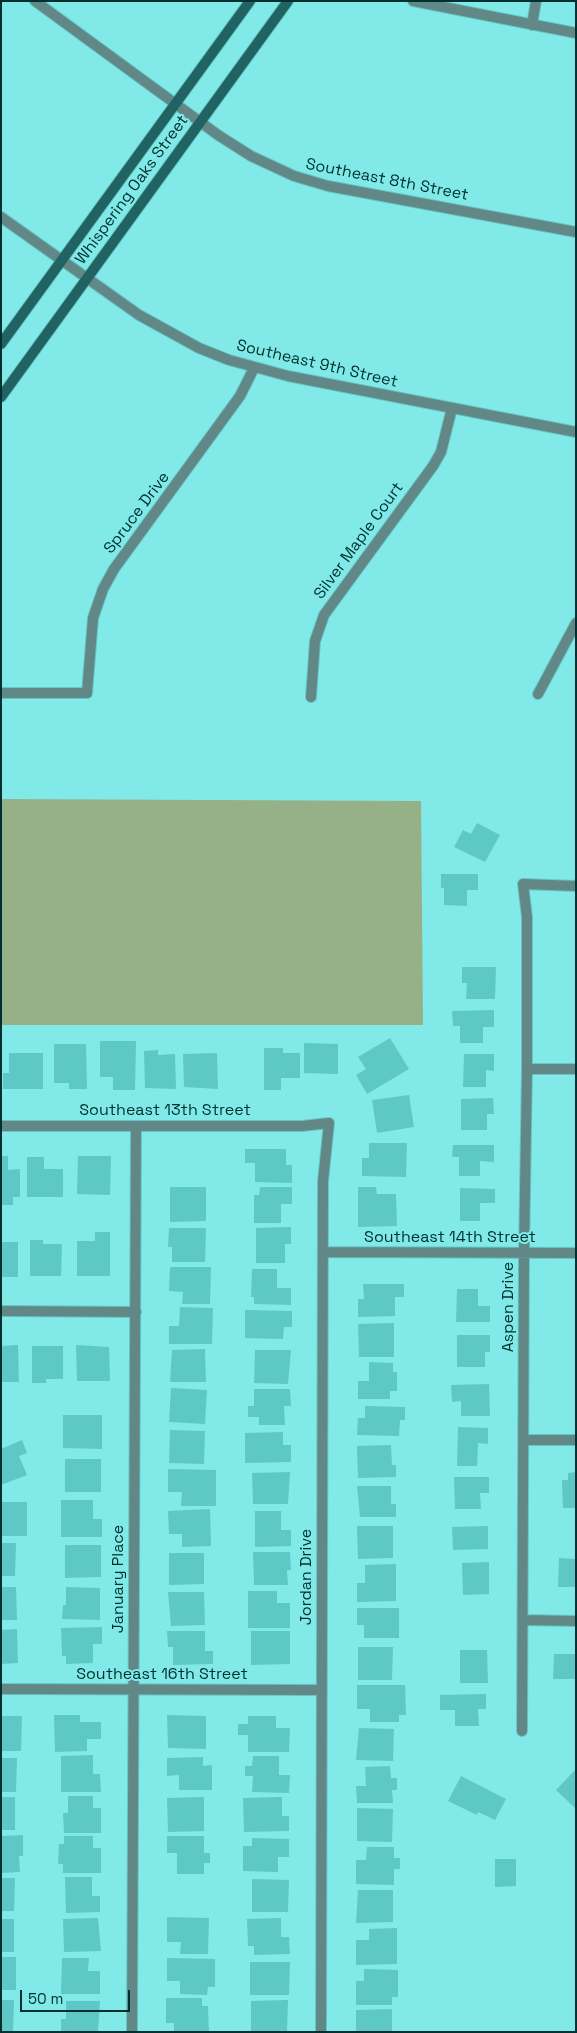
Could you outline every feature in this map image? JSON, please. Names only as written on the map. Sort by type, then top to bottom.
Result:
[{"type":"street","name":"Southeast 8th Street","points":[[35,1],[200,122],[251,156],[309,181],[576,232]]},
{"type":"street","name":"Whispering Oaks Street","points":[[1,344],[250,1]]},
{"type":"street","name":"Whispering Oaks Street","points":[[1,397],[288,1]]},
{"type":"street","points":[[413,1],[576,33]]},
{"type":"street","points":[[532,25],[536,1]]},
{"type":"street","name":"Southeast 9th Street","points":[[1,216],[131,309],[168,332],[199,348],[254,368],[576,432]]},
{"type":"street","name":"Spruce Drive","points":[[1,693],[87,693],[93,618],[103,589],[114,569],[240,396],[254,368]]},
{"type":"street","name":"Silver Maple Court","points":[[311,698],[315,641],[324,615],[433,466],[441,452],[452,408]]},
{"type":"street","points":[[538,694],[576,623]]},
{"type":"street","name":"Aspen Drive","points":[[522,1731],[524,1253],[527,1069],[526,917],[523,884],[576,886]]},
{"type":"street","points":[[527,1069],[576,1069]]},
{"type":"street","name":"Southeast 13th Street","points":[[1,1126],[302,1126],[329,1123]]},
{"type":"street","name":"Jordan Drive","points":[[321,2032],[323,1180],[329,1123]]},
{"type":"street","name":"January Place","points":[[132,2032],[136,1126]]},
{"type":"street","name":"Southeast 14th Street","points":[[323,1252],[576,1253]]},
{"type":"street","points":[[1,1311],[136,1312]]},
{"type":"street","points":[[524,1440],[576,1440]]},
{"type":"street","points":[[523,1620],[576,1620]]},
{"type":"street","name":"Southeast 16th Street","points":[[1,1689],[322,1690]]},
{"type":"green space","points":[[1,799],[421,801],[423,1025],[1,1025]]},
{"type":"building","points":[[477,823],[500,835],[485,862],[454,847],[463,830],[471,834]]},
{"type":"building","points":[[441,874],[478,874],[478,890],[467,890],[467,906],[444,905],[444,888],[441,888]]},
{"type":"building","points":[[462,967],[496,967],[495,999],[466,999],[467,983],[462,983]]},
{"type":"building","points":[[494,1010],[494,1027],[483,1027],[483,1043],[460,1043],[460,1026],[453,1026],[452,1011]]},
{"type":"building","points":[[390,1038],[409,1069],[367,1094],[356,1075],[366,1069],[358,1057]]},
{"type":"building","points":[[100,1041],[136,1041],[135,1090],[113,1090],[113,1077],[100,1077]]},
{"type":"building","points":[[304,1043],[338,1044],[338,1074],[304,1073]]},
{"type":"building","points":[[54,1044],[86,1044],[87,1089],[69,1089],[69,1083],[54,1083]]},
{"type":"building","points":[[264,1048],[283,1048],[283,1053],[300,1053],[300,1078],[281,1078],[281,1090],[264,1090]]},
{"type":"building","points":[[158,1050],[158,1055],[175,1054],[176,1089],[145,1088],[144,1051]]},
{"type":"building","points":[[9,1053],[43,1053],[43,1089],[3,1089],[3,1073],[9,1073]]},
{"type":"building","points":[[217,1053],[218,1089],[184,1087],[183,1054]]},
{"type":"building","points":[[464,1054],[494,1054],[494,1071],[486,1070],[486,1087],[463,1087]]},
{"type":"building","points":[[409,1095],[414,1127],[377,1133],[372,1100]]},
{"type":"building","points":[[493,1098],[494,1114],[487,1114],[487,1130],[461,1130],[461,1099]]},
{"type":"building","points":[[369,1143],[407,1143],[406,1177],[362,1176],[362,1158],[369,1158]]},
{"type":"building","points":[[453,1145],[494,1145],[494,1162],[480,1161],[480,1176],[459,1176],[459,1157],[452,1157]]},
{"type":"building","points":[[245,1149],[286,1149],[286,1165],[292,1165],[292,1183],[255,1182],[255,1163],[245,1163]]},
{"type":"building","points":[[1,1156],[8,1156],[8,1170],[20,1169],[20,1197],[13,1197],[13,1205],[1,1205]]},
{"type":"building","points":[[78,1156],[111,1156],[110,1195],[77,1194]]},
{"type":"building","points":[[27,1157],[44,1157],[44,1169],[63,1169],[63,1197],[27,1197]]},
{"type":"building","points":[[170,1187],[206,1187],[206,1221],[170,1222]]},
{"type":"building","points":[[260,1187],[292,1187],[292,1204],[281,1204],[281,1223],[254,1223],[254,1195],[259,1195]]},
{"type":"building","points":[[358,1187],[376,1187],[377,1194],[396,1194],[397,1226],[358,1227]]},
{"type":"building","points":[[460,1188],[495,1189],[495,1203],[480,1203],[480,1221],[460,1221]]},
{"type":"building","points":[[291,1227],[291,1244],[285,1244],[285,1263],[256,1263],[256,1228]]},
{"type":"building","points":[[169,1228],[206,1228],[205,1262],[172,1262],[172,1247],[168,1247]]},
{"type":"building","points":[[95,1232],[110,1232],[110,1276],[77,1276],[77,1241],[95,1241]]},
{"type":"building","points":[[30,1240],[43,1240],[43,1244],[62,1244],[61,1276],[30,1276]]},
{"type":"building","points":[[1,1242],[18,1242],[18,1277],[1,1277]]},
{"type":"building","points":[[170,1267],[211,1267],[210,1304],[182,1304],[183,1292],[169,1291]]},
{"type":"building","points":[[252,1269],[277,1269],[277,1288],[291,1288],[291,1305],[254,1304],[254,1297],[251,1297]]},
{"type":"building","points":[[363,1284],[404,1284],[404,1297],[395,1297],[395,1316],[358,1317],[358,1299],[364,1299]]},
{"type":"building","points":[[457,1289],[478,1289],[478,1306],[490,1306],[490,1322],[456,1322]]},
{"type":"building","points":[[180,1307],[213,1308],[212,1344],[169,1344],[169,1326],[179,1326]]},
{"type":"building","points":[[245,1310],[292,1311],[292,1327],[284,1327],[283,1339],[245,1338]]},
{"type":"building","points":[[394,1323],[394,1357],[359,1357],[358,1324]]},
{"type":"building","points":[[457,1335],[490,1335],[490,1352],[485,1352],[485,1367],[457,1367]]},
{"type":"building","points":[[18,1345],[19,1382],[1,1382],[1,1346]]},
{"type":"building","points":[[76,1345],[109,1347],[110,1381],[77,1381]]},
{"type":"building","points":[[32,1346],[63,1346],[63,1379],[46,1379],[46,1383],[32,1383]]},
{"type":"building","points":[[205,1349],[206,1382],[170,1382],[172,1350]]},
{"type":"building","points":[[255,1350],[291,1350],[288,1384],[254,1383]]},
{"type":"building","points":[[369,1362],[393,1363],[393,1372],[397,1372],[397,1391],[390,1391],[390,1399],[358,1399],[358,1381],[369,1381]]},
{"type":"building","points":[[489,1384],[490,1416],[461,1416],[461,1401],[452,1402],[451,1385]]},
{"type":"building","points":[[171,1388],[207,1390],[205,1424],[169,1422]]},
{"type":"building","points":[[254,1389],[290,1389],[291,1406],[284,1406],[285,1425],[259,1425],[259,1417],[248,1417],[248,1406],[254,1406]]},
{"type":"building","points":[[365,1406],[405,1407],[405,1420],[400,1420],[399,1436],[357,1435],[358,1418],[365,1418]]},
{"type":"building","points":[[63,1415],[102,1415],[102,1449],[63,1448]]},
{"type":"building","points":[[458,1427],[488,1428],[488,1444],[478,1443],[477,1466],[457,1466]]},
{"type":"building","points":[[170,1430],[205,1431],[204,1464],[169,1463]]},
{"type":"building","points":[[283,1432],[283,1445],[291,1445],[291,1462],[245,1463],[245,1433]]},
{"type":"building","points":[[22,1440],[27,1453],[19,1456],[27,1475],[1,1485],[1,1449]]},
{"type":"building","points":[[391,1445],[392,1465],[396,1465],[396,1477],[358,1478],[357,1446]]},
{"type":"building","points":[[65,1459],[101,1459],[101,1492],[65,1492]]},
{"type":"building","points":[[168,1469],[216,1470],[216,1506],[181,1506],[182,1492],[168,1492]]},
{"type":"building","points":[[290,1472],[288,1504],[253,1504],[252,1473]]},
{"type":"building","points":[[576,1472],[576,1508],[563,1508],[562,1480],[568,1480],[568,1473]]},
{"type":"building","points":[[454,1477],[489,1477],[489,1493],[480,1493],[481,1509],[455,1509]]},
{"type":"building","points":[[357,1486],[391,1486],[391,1504],[396,1504],[396,1517],[360,1517]]},
{"type":"building","points":[[61,1500],[93,1500],[93,1519],[102,1519],[102,1537],[61,1537]]},
{"type":"building","points":[[1,1502],[27,1502],[27,1536],[1,1536]]},
{"type":"building","points":[[210,1509],[211,1546],[182,1547],[182,1534],[169,1534],[168,1511]]},
{"type":"building","points":[[255,1511],[281,1511],[281,1530],[291,1530],[291,1546],[255,1547]]},
{"type":"building","points":[[357,1526],[393,1526],[393,1558],[358,1559]]},
{"type":"building","points":[[488,1526],[488,1549],[453,1550],[452,1527]]},
{"type":"building","points":[[1,1543],[16,1543],[15,1576],[1,1576]]},
{"type":"building","points":[[65,1545],[101,1545],[101,1577],[65,1578]]},
{"type":"building","points":[[253,1552],[290,1552],[291,1570],[287,1570],[288,1585],[254,1585]]},
{"type":"building","points":[[169,1553],[204,1553],[204,1584],[169,1585]]},
{"type":"building","points":[[559,1558],[576,1559],[576,1587],[558,1587]]},
{"type":"building","points":[[489,1562],[489,1594],[463,1595],[462,1563]]},
{"type":"building","points":[[396,1564],[396,1601],[357,1602],[357,1583],[365,1583],[365,1565]]},
{"type":"building","points":[[1,1587],[16,1587],[17,1620],[1,1620]]},
{"type":"building","points":[[66,1587],[100,1588],[100,1620],[62,1619],[63,1605],[66,1605]]},
{"type":"building","points":[[248,1591],[277,1591],[277,1603],[290,1603],[290,1628],[248,1628]]},
{"type":"building","points":[[168,1592],[204,1592],[205,1625],[171,1626]]},
{"type":"building","points":[[357,1608],[399,1608],[399,1638],[364,1638],[364,1625],[357,1625]]},
{"type":"building","points":[[102,1627],[102,1644],[93,1644],[93,1663],[66,1664],[66,1656],[62,1656],[61,1628]]},
{"type":"building","points":[[17,1629],[18,1663],[1,1664],[1,1630]]},
{"type":"building","points":[[167,1631],[205,1631],[205,1651],[213,1651],[213,1664],[173,1665],[173,1647],[168,1647]]},
{"type":"building","points":[[251,1631],[290,1631],[290,1664],[251,1665]]},
{"type":"building","points":[[358,1647],[393,1647],[392,1680],[358,1680]]},
{"type":"building","points":[[460,1650],[487,1650],[488,1683],[460,1683]]},
{"type":"building","points":[[554,1654],[576,1654],[576,1679],[553,1679]]},
{"type":"building","points":[[357,1685],[405,1685],[406,1715],[399,1715],[399,1722],[370,1722],[370,1709],[357,1709]]},
{"type":"building","points":[[486,1694],[486,1709],[478,1709],[479,1726],[455,1726],[455,1710],[440,1710],[440,1695]]},
{"type":"building","points":[[54,1715],[80,1715],[80,1722],[101,1722],[101,1739],[87,1739],[87,1751],[55,1752]]},
{"type":"building","points":[[167,1715],[206,1716],[206,1749],[168,1748]]},
{"type":"building","points":[[1,1716],[22,1716],[21,1751],[1,1751]]},
{"type":"building","points":[[248,1716],[276,1716],[276,1728],[290,1728],[289,1752],[248,1752],[248,1735],[238,1735],[238,1724],[248,1724]]},
{"type":"building","points":[[359,1728],[394,1729],[393,1761],[356,1760]]},
{"type":"building","points":[[93,1755],[93,1774],[100,1774],[101,1792],[61,1792],[61,1756]]},
{"type":"building","points":[[253,1756],[279,1756],[279,1775],[290,1775],[289,1793],[252,1792],[253,1776],[245,1776],[245,1766],[252,1766]]},
{"type":"building","points":[[203,1757],[203,1766],[212,1765],[212,1790],[179,1790],[179,1775],[167,1776],[167,1758]]},
{"type":"building","points":[[1,1758],[17,1758],[16,1792],[1,1792]]},
{"type":"building","points":[[390,1766],[391,1778],[397,1778],[397,1790],[392,1790],[393,1803],[357,1803],[356,1786],[366,1786],[365,1767]]},
{"type":"building","points":[[576,1769],[576,1809],[556,1790]]},
{"type":"building","points":[[461,1776],[506,1799],[495,1820],[478,1812],[477,1815],[448,1801]]},
{"type":"building","points":[[68,1796],[93,1796],[93,1808],[101,1808],[101,1833],[64,1833],[63,1813],[68,1813]]},
{"type":"building","points":[[1,1797],[15,1797],[15,1830],[1,1830]]},
{"type":"building","points":[[204,1797],[204,1831],[168,1832],[167,1798]]},
{"type":"building","points":[[282,1797],[282,1816],[289,1816],[289,1831],[244,1832],[243,1798]]},
{"type":"building","points":[[357,1808],[393,1809],[392,1842],[357,1841]]},
{"type":"building","points":[[23,1835],[23,1856],[19,1856],[20,1872],[1,1873],[1,1836]]},
{"type":"building","points":[[64,1836],[93,1836],[93,1848],[101,1848],[101,1873],[63,1873],[63,1864],[58,1864],[59,1844],[64,1844]]},
{"type":"building","points":[[167,1836],[204,1836],[204,1853],[210,1853],[210,1863],[204,1863],[204,1874],[177,1874],[177,1853],[167,1853]]},
{"type":"building","points":[[252,1838],[289,1839],[289,1857],[278,1857],[278,1872],[243,1871],[243,1846],[252,1846]]},
{"type":"building","points":[[367,1847],[394,1847],[394,1858],[400,1858],[400,1869],[394,1869],[394,1885],[356,1884],[356,1860],[366,1860]]},
{"type":"building","points":[[495,1859],[516,1859],[516,1886],[495,1887]]},
{"type":"building","points":[[65,1877],[92,1877],[92,1896],[100,1896],[100,1912],[66,1913]]},
{"type":"building","points":[[1,1878],[15,1878],[14,1911],[1,1911]]},
{"type":"building","points":[[252,1879],[289,1880],[288,1912],[252,1912]]},
{"type":"building","points":[[358,1890],[393,1890],[393,1922],[356,1923]]},
{"type":"building","points":[[167,1917],[209,1918],[208,1954],[180,1954],[181,1942],[167,1942]]},
{"type":"building","points":[[98,1918],[101,1951],[64,1952],[63,1919]]},
{"type":"building","points":[[281,1918],[281,1937],[289,1937],[290,1954],[254,1955],[254,1946],[248,1946],[247,1919]]},
{"type":"building","points":[[1,1919],[14,1919],[14,1952],[1,1952]]},
{"type":"building","points":[[397,1928],[397,1964],[356,1965],[356,1940],[369,1940],[369,1929]]},
{"type":"building","points":[[1,1957],[16,1957],[16,1990],[1,1990]]},
{"type":"building","points":[[62,1958],[89,1958],[88,1971],[100,1971],[100,1994],[61,1994]]},
{"type":"building","points":[[167,1958],[215,1959],[215,1987],[208,1987],[207,1995],[180,1994],[180,1981],[167,1981]]},
{"type":"building","points":[[250,1962],[290,1962],[289,1995],[250,1995]]},
{"type":"building","points":[[364,1969],[398,1970],[398,1997],[392,1997],[392,2005],[356,2005],[356,1981],[364,1981]]},
{"type":"building","points":[[166,1998],[202,1998],[202,2006],[208,2006],[209,2032],[174,2032],[174,2023],[166,2023]]},
{"type":"building","points":[[1,2000],[14,2000],[13,2032],[1,2031]]},
{"type":"building","points":[[288,2000],[287,2032],[251,2032],[251,2001]]},
{"type":"building","points":[[66,2001],[100,2001],[98,2032],[61,2032],[61,2019],[66,2019]]},
{"type":"building","points":[[392,2009],[392,2032],[356,2032],[356,2010]]}]
